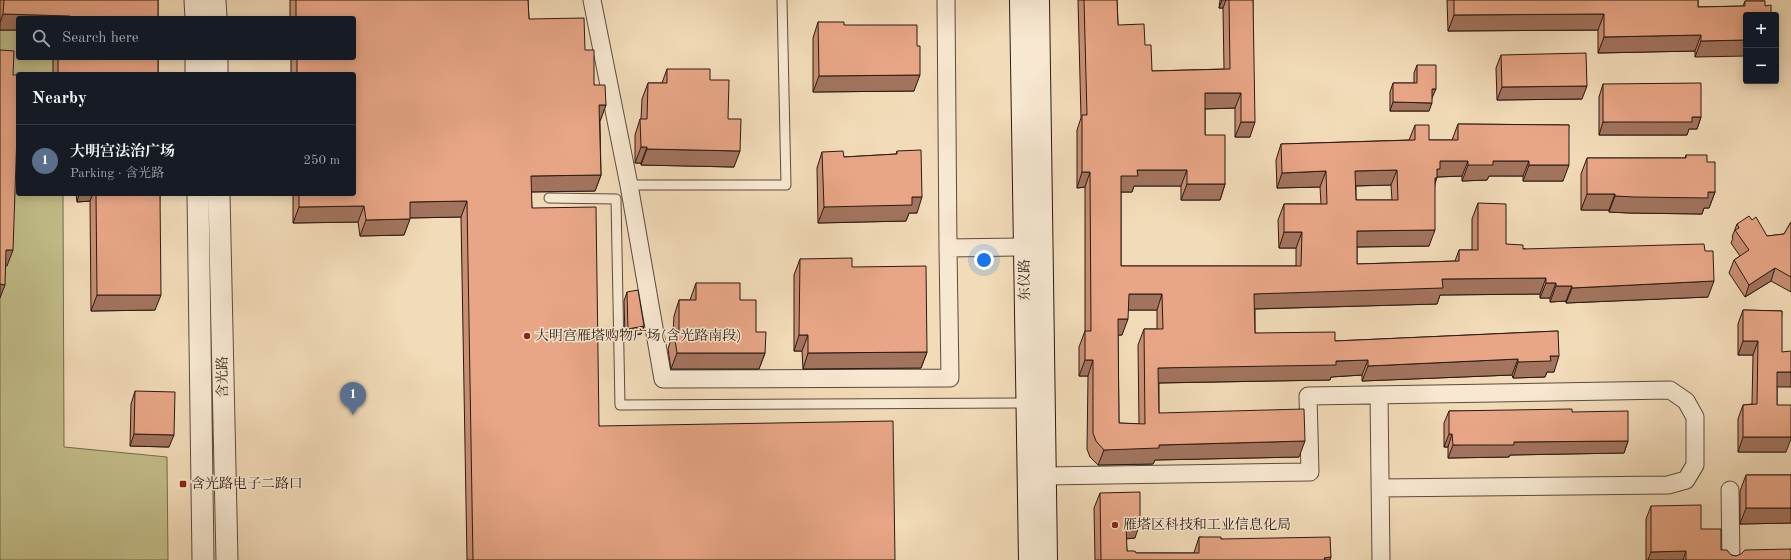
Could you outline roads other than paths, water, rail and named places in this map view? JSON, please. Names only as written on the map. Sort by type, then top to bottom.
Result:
[{"type":"main road","name":"东仪路","points":[[1021,0],[1030,560]]},
{"type":"main road","name":"东仪路","points":[[1038,0],[1046,560]]},
{"type":"street","points":[[195,0],[196,16]]},
{"type":"street","points":[[215,0],[216,16]]},
{"type":"street","points":[[592,0],[629,185],[663,379],[950,378],[946,0]]},
{"type":"street","points":[[196,60],[196,72]]},
{"type":"street","points":[[217,60],[217,72]]},
{"type":"street","name":"含光路","points":[[198,196],[203,560]]},
{"type":"street","name":"含光路","points":[[219,196],[227,560]]},
{"type":"street","points":[[948,248],[1025,247]]},
{"type":"street","points":[[1045,476],[1310,472],[1308,396],[1670,390],[1686,401],[1695,417],[1695,465],[1686,480],[1668,485],[1380,488]]},
{"type":"street","points":[[1379,395],[1381,560]]},
{"type":"street","points":[[1730,490],[1731,560]]},
{"type":"lane","points":[[629,185],[786,185],[782,0]]},
{"type":"lane","points":[[549,198],[616,199],[620,406],[1027,403]]},
{"type":"place","name":"大明宫雁塔购物广场(含光路南段)","points":[[527,336]]},
{"type":"place","name":"大明宫法治广场","points":[[353,415]]},
{"type":"place","name":"含光路电子二路口","points":[[183,484]]},
{"type":"place","name":"雁塔区科技和工业信息化局","points":[[1115,525]]}]
